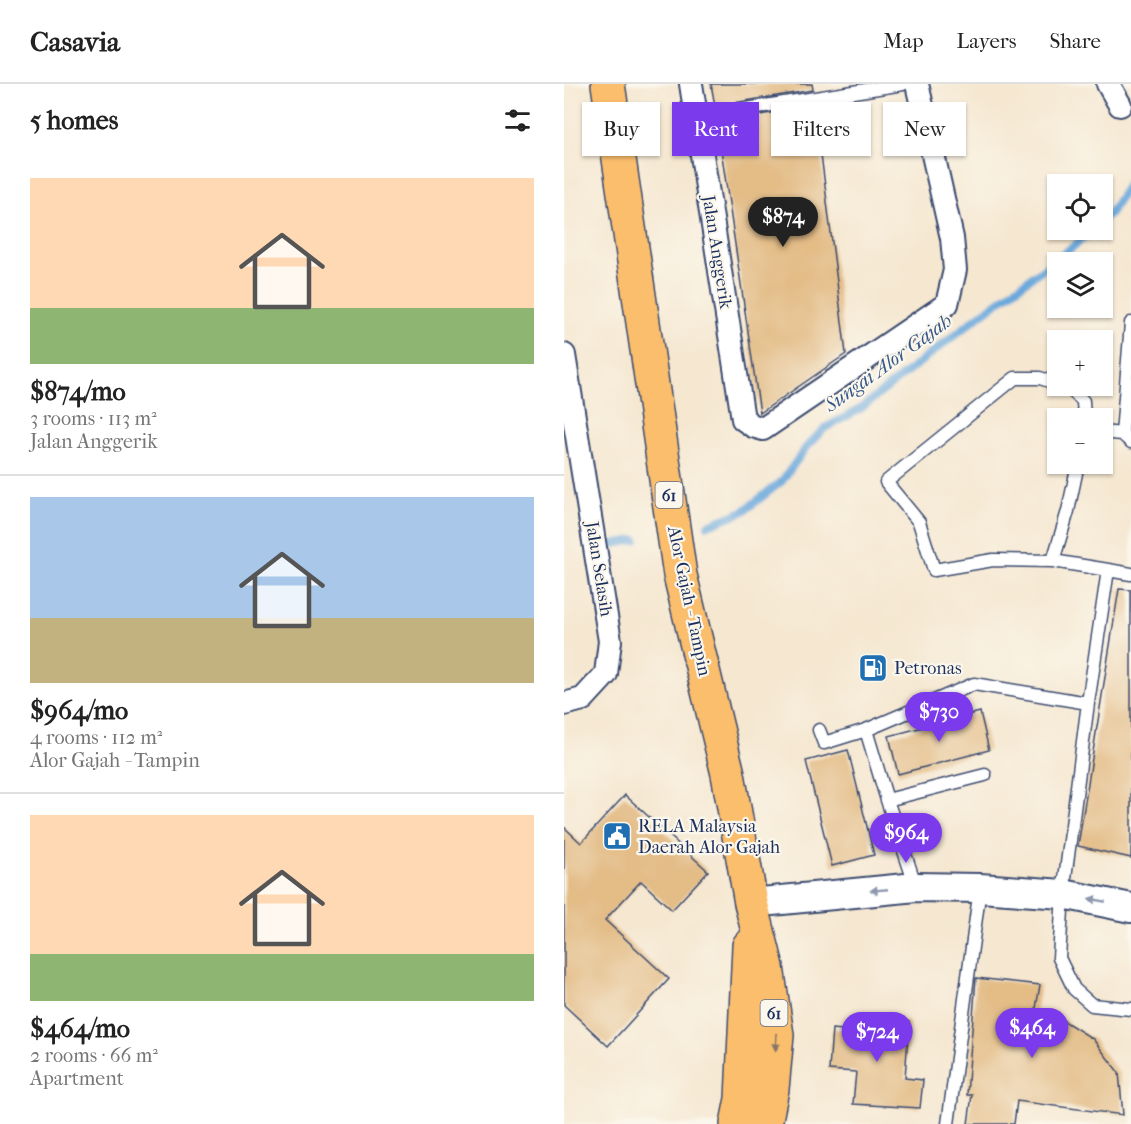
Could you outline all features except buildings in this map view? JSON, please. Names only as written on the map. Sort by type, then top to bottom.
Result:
[{"type":"main road","name":"Alor Gajah - Tampin","points":[[608,84],[680,575],[728,774],[751,903],[767,967],[777,1035],[772,1089],[765,1124]]},
{"type":"main road","name":"Alor Gajah - Tampin","points":[[737,1124],[742,1099],[751,903]]},
{"type":"street","name":"Jalan Anggerik","points":[[691,84],[694,102]]},
{"type":"street","name":"Jalan Anggerik","points":[[702,156],[743,419],[763,429],[947,304],[955,270],[952,238],[917,84]]},
{"type":"street","points":[[1107,84],[1120,105]]},
{"type":"street","name":"Jalan Selasih","points":[[564,356],[610,641],[606,674],[583,699],[564,704]]},
{"type":"street","points":[[751,903],[916,887],[980,888],[1063,894],[1131,908]]},
{"type":"lane","points":[[759,107],[903,84]]},
{"type":"lane","points":[[1127,438],[1131,322]]},
{"type":"lane","points":[[1047,381],[1040,378],[1015,378],[886,482],[919,522],[934,570],[993,560],[1053,561],[1131,574]]},
{"type":"lane","points":[[1053,561],[1076,474]]},
{"type":"lane","points":[[1108,570],[1063,894],[1059,958],[1074,989],[1092,1005],[1131,1009]]},
{"type":"lane","points":[[819,730],[824,743],[866,730],[974,684],[1088,704]]},
{"type":"lane","points":[[866,730],[916,887]]},
{"type":"lane","points":[[887,800],[985,775]]},
{"type":"lane","points":[[948,1124],[980,888]]},
{"type":"waterway","name":"Sungai Alor Gajah","points":[[1113,208],[1131,180]]},
{"type":"waterway","name":"Sungai Alor Gajah","points":[[708,525],[744,511],[782,481],[807,446],[825,428],[860,409],[1081,240]]},
{"type":"waterway","name":"Sungai Alor Gajah","points":[[607,545],[636,540]]},
{"type":"place","name":"Petronas","points":[[873,668]]},
{"type":"place","name":"RELA Malaysia Daerah Alor Gajah","points":[[617,836]]}]
